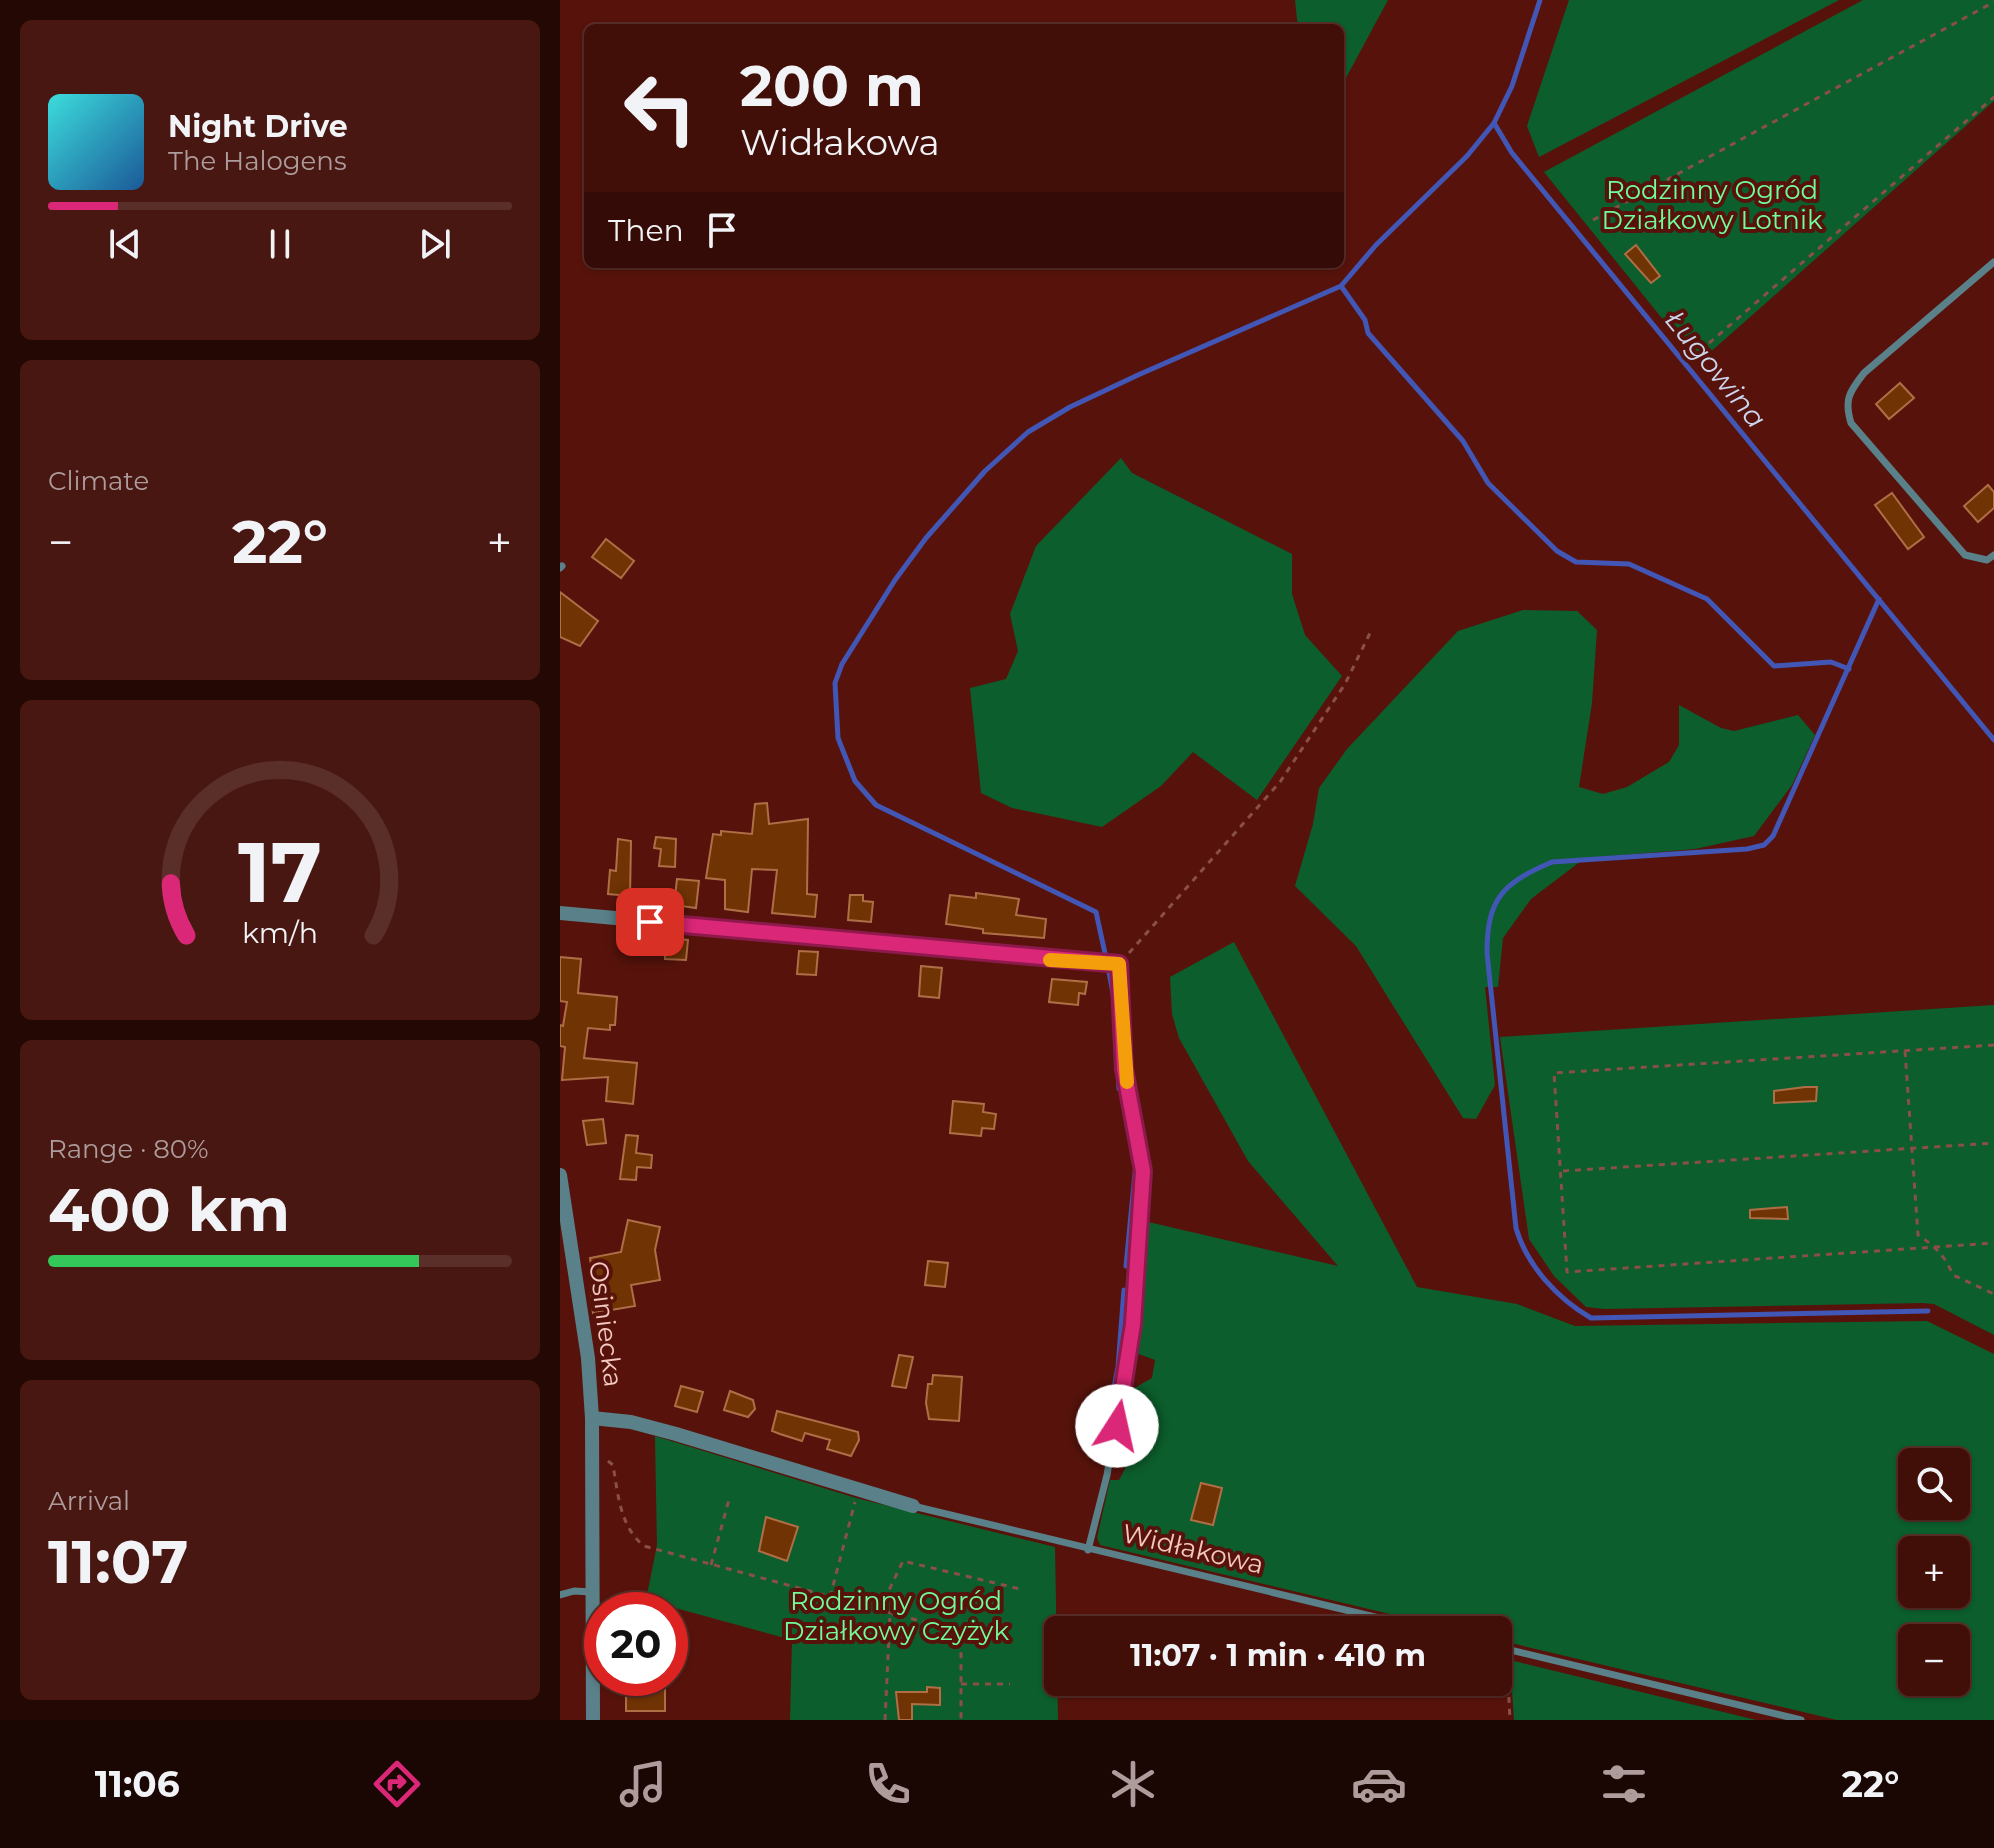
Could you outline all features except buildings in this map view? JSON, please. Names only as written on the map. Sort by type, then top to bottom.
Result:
[{"type":"street","points":[[560,913],[1119,964]]},
{"type":"street","name":"Osiniecka","points":[[560,1175],[588,1347],[592,1418],[591,1592]]},
{"type":"street","points":[[592,1418],[631,1422],[661,1430],[913,1506]]},
{"type":"street","name":"Osiniecka","points":[[593,1696],[593,1720]]},
{"type":"lane","points":[[1994,262],[1864,373],[1848,393],[1845,406],[1851,423],[1965,555],[1987,560],[1994,555]]},
{"type":"lane","name":"Widłakowa","points":[[1119,964],[1124,1069],[1143,1171],[1133,1324],[1116,1431],[1088,1550],[1369,1616]]},
{"type":"lane","points":[[913,1506],[1088,1550]]},
{"type":"lane","points":[[560,1595],[574,1591],[591,1592]]},
{"type":"lane","points":[[1512,1650],[1801,1720]]},
{"type":"path","points":[[1593,220],[1994,2]]},
{"type":"path","points":[[1700,351],[1994,97]]},
{"type":"path","points":[[1119,964],[1280,782],[1345,684],[1371,631]]},
{"type":"path","points":[[1994,1045],[1554,1073],[1567,1272],[1994,1243]]},
{"type":"path","points":[[1905,1051],[1918,1235],[1937,1248],[1953,1275],[1994,1294]]},
{"type":"path","points":[[1562,1171],[1994,1143]]},
{"type":"path","points":[[592,1458],[605,1459],[613,1465],[621,1511],[633,1538],[644,1546],[961,1632],[961,1720]]},
{"type":"path","points":[[711,1565],[730,1496]]},
{"type":"path","points":[[830,1597],[857,1498]]},
{"type":"path","points":[[879,1611],[903,1561],[1020,1589]]},
{"type":"path","points":[[885,1720],[890,1614]]},
{"type":"path","points":[[961,1684],[1010,1684]]},
{"type":"path","points":[[1507,1696],[1510,1720]]},
{"type":"green space","points":[[1295,0],[1388,0],[1344,82],[1344,24],[1298,24]]},
{"type":"green space","points":[[1569,0],[1839,0],[1539,157],[1527,126]]},
{"type":"green space","name":"Rodzinny Ogród Działkowy Lotnik","points":[[1863,0],[1994,0],[1994,101],[1698,363],[1544,172]]},
{"type":"green space","points":[[1121,458],[1132,473],[1292,554],[1292,594],[1305,635],[1342,676],[1257,800],[1193,752],[1161,786],[1102,827],[1012,808],[981,793],[970,688],[1006,679],[1018,651],[1010,614],[1036,546]]},
{"type":"green space","points":[[1523,610],[1577,611],[1597,630],[1592,703],[1579,787],[1603,794],[1627,787],[1669,762],[1679,745],[1679,705],[1721,728],[1734,731],[1798,715],[1815,735],[1792,785],[1754,836],[1695,849],[1585,858],[1531,899],[1503,938],[1498,987],[1485,987],[1495,1085],[1476,1119],[1463,1118],[1356,946],[1295,886],[1313,824],[1319,788],[1347,749],[1458,631]]},
{"type":"green space","points":[[1234,942],[1417,1287],[1517,1304],[1575,1326],[1927,1321],[1994,1354],[1994,1720],[1837,1720],[1512,1643],[1512,1616],[1398,1616],[1100,1545],[1097,1538],[1110,1480],[1119,1480],[1132,1456],[1145,1445],[1153,1446],[1118,1437],[1129,1391],[1152,1378],[1155,1360],[1136,1353],[1143,1297],[1144,1221],[1338,1266],[1248,1161],[1179,1038],[1172,1014],[1170,977]],"holes":[[[1201,1483],[1222,1488],[1213,1525],[1192,1520]]]},
{"type":"green space","points":[[1994,1005],[1994,1335],[1934,1304],[1922,1303],[1586,1307],[1554,1276],[1529,1239],[1500,1037]]},
{"type":"green space","name":"Rodzinny Ogród Działkowy Czyżyk","points":[[655,1436],[856,1498],[1055,1547],[1056,1616],[1044,1616],[1044,1696],[1058,1696],[1058,1720],[790,1720],[792,1640],[688,1612],[688,1592],[648,1592],[657,1545]]},
{"type":"green space","points":[[1512,1660],[1756,1720],[1514,1720]]},
{"type":"waterway","name":"Ługowina","points":[[1540,0],[1512,86],[1494,123],[1512,153],[1994,740]]},
{"type":"waterway","points":[[1106,958],[1096,912],[876,805],[855,781],[838,738],[835,683],[842,664],[895,580],[926,538],[985,471],[1028,432],[1070,407],[1138,375],[1341,286],[1376,245],[1467,156],[1494,123]]},
{"type":"waterway","points":[[1341,286],[1365,320],[1368,333],[1463,441],[1488,483],[1557,551],[1576,562],[1629,564],[1707,599],[1774,666],[1831,662],[1849,669]]},
{"type":"waterway","points":[[1879,599],[1773,836],[1764,845],[1747,849],[1552,862],[1521,877],[1501,895],[1490,919],[1487,953],[1516,1228],[1536,1268],[1567,1301],[1591,1318],[1928,1311]]},
{"type":"waterway","points":[[1109,972],[1115,1004],[1119,1089]]},
{"type":"waterway","points":[[1126,1266],[1136,1163],[1127,1125]]},
{"type":"waterway","points":[[1106,1428],[1118,1367],[1124,1290]]},
{"type":"slow traffic","points":[[1050,960],[1119,964],[1127,1082]]},
{"type":"route","points":[[650,922],[1102,965],[1119,964],[1124,1069],[1143,1171],[1133,1324],[1117,1426]]}]
